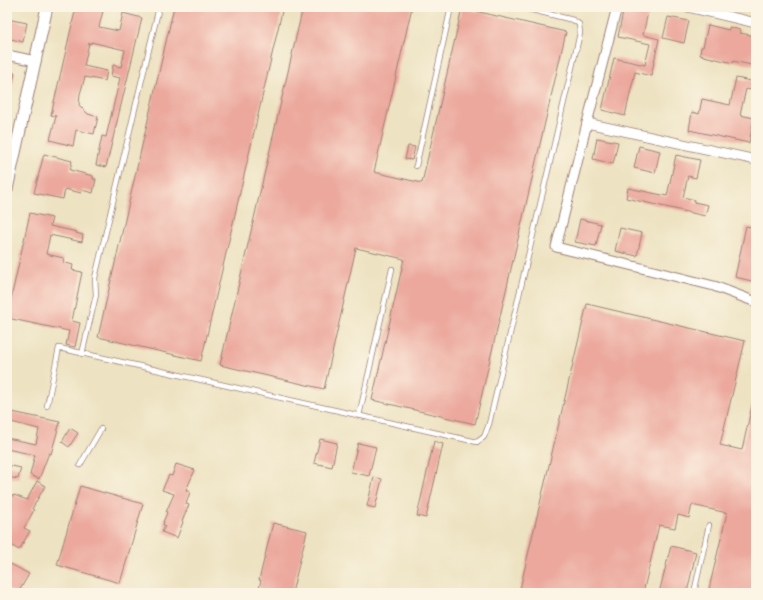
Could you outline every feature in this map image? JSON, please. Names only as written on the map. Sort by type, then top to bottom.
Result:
[{"type":"street","points":[[7,189],[47,7]]},
{"type":"street","points":[[617,7],[556,248],[714,286],[756,302]]},
{"type":"street","points":[[688,7],[756,23]]},
{"type":"street","points":[[7,55],[36,61]]},
{"type":"street","points":[[587,123],[756,160]]},
{"type":"lane","points":[[82,354],[96,296],[95,278],[159,7]]},
{"type":"lane","points":[[416,166],[451,7]]},
{"type":"lane","points":[[48,406],[59,348],[477,442],[484,437],[489,424],[580,33],[579,24],[573,20],[520,7]]},
{"type":"lane","points":[[359,416],[392,270]]},
{"type":"lane","points":[[80,465],[102,429]]},
{"type":"lane","points":[[694,593],[710,525]]},
{"type":"building","points":[[76,7],[104,7],[99,27],[119,31],[123,13],[142,18],[106,167],[96,165],[102,136],[106,137],[120,78],[111,76],[113,65],[121,67],[125,50],[91,42],[91,44],[89,43],[84,66],[107,71],[105,81],[85,77],[80,94],[79,105],[88,114],[98,117],[94,134],[76,130],[73,146],[50,140],[56,116],[51,115]]},
{"type":"building","points":[[174,7],[283,7],[201,361],[98,337]]},
{"type":"building","points":[[303,7],[412,7],[374,172],[422,183],[462,8],[566,32],[475,424],[372,400],[404,259],[356,248],[324,389],[220,365]]},
{"type":"building","points":[[624,7],[648,12],[643,35],[659,39],[651,76],[635,72],[625,116],[602,110],[614,58],[645,65],[650,44],[618,37]]},
{"type":"building","points":[[668,17],[689,21],[684,43],[663,38]]},
{"type":"building","points":[[7,19],[27,23],[23,42],[7,38]]},
{"type":"building","points":[[708,25],[729,30],[729,27],[740,30],[740,33],[756,36],[756,66],[733,61],[733,63],[700,55]]},
{"type":"building","points":[[7,71],[15,73],[10,95],[7,95]]},
{"type":"building","points":[[736,78],[756,82],[756,91],[746,89],[740,115],[754,118],[749,143],[689,130],[692,112],[699,114],[702,99],[730,105]]},
{"type":"building","points":[[597,138],[618,142],[613,164],[593,159]]},
{"type":"building","points":[[408,146],[415,147],[412,160],[405,159]]},
{"type":"building","points":[[639,146],[660,151],[655,173],[634,168]]},
{"type":"building","points":[[44,154],[72,161],[70,170],[93,176],[93,179],[96,179],[93,193],[82,190],[81,193],[65,189],[63,199],[34,193]]},
{"type":"building","points":[[676,155],[700,160],[696,178],[688,176],[683,197],[695,200],[694,202],[708,205],[705,216],[626,198],[628,188],[667,196]]},
{"type":"building","points":[[30,213],[52,218],[50,226],[77,232],[76,233],[83,235],[82,242],[50,235],[46,254],[64,258],[63,262],[73,265],[72,270],[82,272],[72,321],[80,323],[75,347],[66,345],[69,331],[7,318],[7,301],[10,301],[12,294]]},
{"type":"building","points":[[580,219],[601,224],[596,246],[575,242]]},
{"type":"building","points":[[746,226],[756,228],[756,282],[735,277]]},
{"type":"building","points":[[620,228],[642,233],[637,256],[615,251]]},
{"type":"building","points":[[587,304],[745,341],[720,445],[742,450],[753,401],[756,401],[756,593],[708,593],[727,513],[692,505],[689,518],[678,515],[675,528],[659,525],[643,593],[519,593]]},
{"type":"building","points":[[7,411],[60,422],[51,454],[49,453],[39,479],[30,475],[35,455],[7,449],[7,438],[36,444],[39,429],[7,421]]},
{"type":"building","points":[[70,428],[78,433],[69,447],[62,442]]},
{"type":"building","points":[[320,439],[337,443],[332,467],[314,463]]},
{"type":"building","points":[[434,441],[443,444],[426,518],[417,516]]},
{"type":"building","points":[[358,443],[376,447],[369,476],[351,472]]},
{"type":"building","points":[[176,464],[195,470],[186,490],[190,492],[186,504],[189,505],[177,538],[162,532],[165,526],[163,525],[163,522],[167,513],[166,512],[174,494],[162,490],[169,475],[172,476]]},
{"type":"building","points":[[7,465],[21,468],[18,479],[7,477]]},
{"type":"building","points":[[374,477],[382,479],[375,508],[367,506]]},
{"type":"building","points":[[37,481],[45,486],[32,509],[34,510],[24,528],[30,531],[19,550],[7,543],[7,495],[14,495],[27,500]]},
{"type":"building","points":[[80,486],[143,504],[120,583],[57,565]]},
{"type":"building","points":[[273,523],[307,531],[292,593],[265,593],[266,590],[259,589],[261,580],[259,580]]},
{"type":"building","points":[[671,546],[696,552],[687,593],[659,593]]},
{"type":"building","points":[[7,562],[29,574],[18,593],[7,589]]}]
